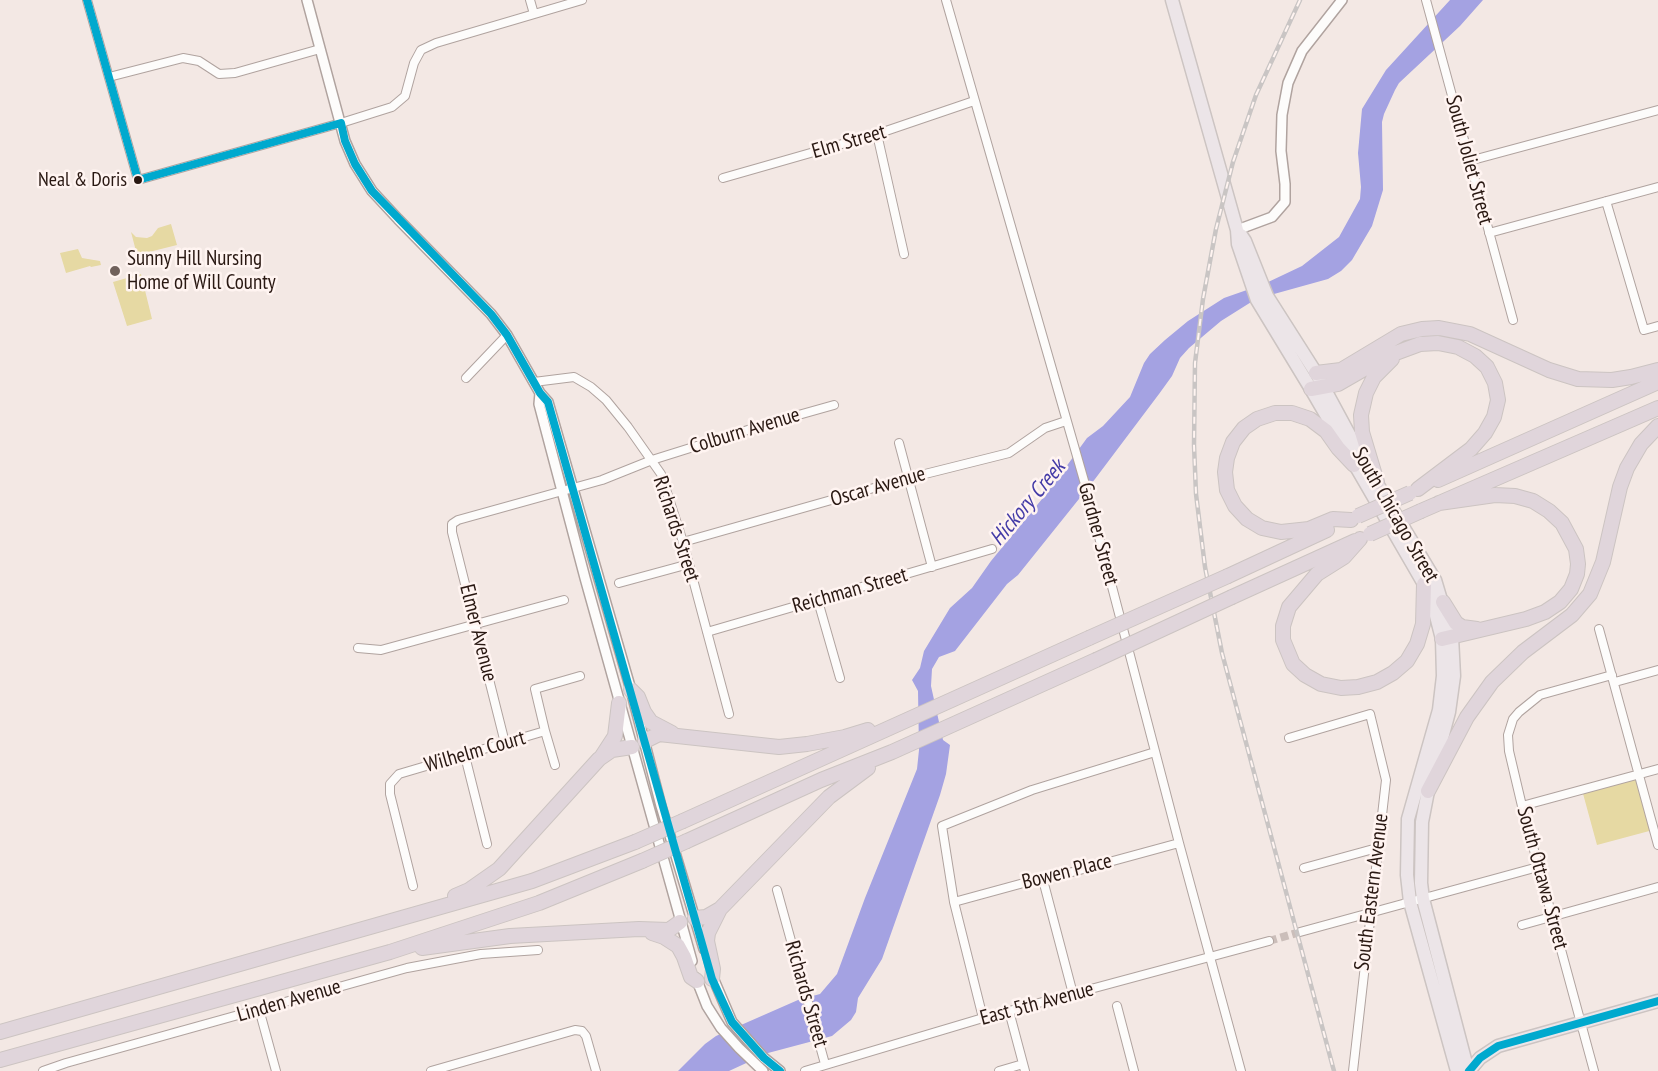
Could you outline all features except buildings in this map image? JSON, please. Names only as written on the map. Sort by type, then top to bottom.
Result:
[{"type":"highway","points":[[1316,373],[1341,370],[1401,334],[1439,327],[1470,334],[1536,365],[1572,377],[1611,380],[1658,370]]},
{"type":"highway","points":[[1317,388],[1338,384],[1385,357],[1420,344],[1438,343],[1458,346],[1476,356],[1487,367],[1495,382],[1498,400],[1494,417],[1485,434],[1471,449],[1414,491]]},
{"type":"highway","points":[[1377,482],[1362,432],[1361,415],[1366,393],[1374,377],[1403,351]]},
{"type":"highway","points":[[0,1032],[531,881],[635,842],[1658,382]]},
{"type":"highway","points":[[0,1060],[390,952],[539,903],[642,861],[821,780],[892,752],[1421,511],[1658,408]]},
{"type":"highway","points":[[1354,465],[1326,431],[1311,419],[1292,413],[1275,413],[1257,419],[1244,428],[1233,442],[1225,472],[1227,490],[1234,506],[1247,519],[1262,528],[1281,532],[1300,530],[1309,529],[1333,519],[1355,518]]},
{"type":"highway","points":[[1428,791],[1467,717],[1492,682],[1523,652],[1572,615],[1590,594],[1601,569],[1620,487],[1627,468],[1641,444],[1658,426]]},
{"type":"highway","points":[[1439,503],[1484,495],[1525,498],[1542,506],[1556,517],[1567,531],[1576,549],[1578,564],[1571,589],[1560,602],[1537,615],[1447,638]]},
{"type":"highway","points":[[1365,537],[1344,557],[1317,574],[1289,607],[1283,626],[1283,639],[1293,664],[1305,675],[1321,684],[1341,688],[1358,687],[1377,682],[1393,673],[1407,661],[1417,644],[1423,624],[1424,584]]},
{"type":"highway","points":[[1443,602],[1456,623],[1470,629],[1485,629]]},
{"type":"highway","points":[[631,690],[635,692],[651,722],[677,735]]},
{"type":"highway","points":[[406,917],[469,890],[499,868],[599,759],[615,736],[620,703]]},
{"type":"highway","points":[[645,741],[659,734],[779,747],[845,737],[875,727],[890,727]]},
{"type":"highway","points":[[599,759],[612,750],[632,747]]},
{"type":"highway","points":[[695,918],[706,917],[720,909],[829,797],[851,779],[892,752]]},
{"type":"highway","points":[[712,979],[713,969],[707,941],[708,933],[720,909]]},
{"type":"highway","points":[[390,952],[510,936],[639,929],[669,930],[680,921]]},
{"type":"highway","points":[[639,929],[664,937],[678,946],[691,977],[697,981]]},
{"type":"main road","name":"South Chicago Street","points":[[1172,0],[1237,230],[1238,244],[1267,296],[1275,320],[1435,579],[1443,602],[1454,676],[1449,712],[1422,822],[1420,863],[1423,899],[1468,1071]]},
{"type":"main road","name":"South Chicago Street","points":[[1275,320],[1316,373],[1317,388],[1354,465],[1424,584],[1447,638],[1438,710],[1407,819],[1406,850],[1410,902],[1457,1071]]},
{"type":"main road","points":[[1468,1071],[1480,1058],[1498,1046],[1658,1001]]},
{"type":"street","points":[[87,0],[138,180],[341,123],[392,106],[405,96],[414,63],[421,51],[436,43],[582,0]]},
{"type":"street","points":[[307,0],[345,141],[355,164],[372,191],[491,314],[507,336],[540,393],[548,402],[712,979],[732,1022],[764,1058],[780,1071]]},
{"type":"street","points":[[530,0],[534,14]]},
{"type":"street","name":"Gardner Street","points":[[946,0],[1087,491],[1241,1071]]},
{"type":"street","points":[[1237,230],[1272,217],[1285,202],[1281,151],[1282,115],[1288,83],[1302,51],[1342,0]]},
{"type":"street","name":"South Joliet Street","points":[[1426,0],[1513,320]]},
{"type":"street","points":[[109,77],[183,58],[199,61],[219,74],[235,72],[320,49]]},
{"type":"street","name":"Elm Street","points":[[723,178],[877,134],[974,101]]},
{"type":"street","points":[[1470,161],[1658,110]]},
{"type":"street","points":[[877,134],[904,254]]},
{"type":"street","points":[[1489,232],[1658,187]]},
{"type":"street","points":[[1605,201],[1644,330],[1658,326]]},
{"type":"street","points":[[466,378],[507,336]]},
{"type":"street","name":"Richards Street","points":[[534,382],[574,377],[591,387],[606,400],[661,474],[683,542],[729,714]]},
{"type":"street","points":[[540,393],[539,404],[562,491],[697,981],[707,1006],[721,1028],[763,1071]]},
{"type":"street","name":"Colburn Avenue","points":[[452,524],[458,520],[602,480],[652,460],[834,405]]},
{"type":"street","name":"Oscar Avenue","points":[[683,542],[909,478],[1009,453],[1045,428],[1066,421]]},
{"type":"street","points":[[899,443],[932,567]]},
{"type":"street","name":"Elmer Avenue","points":[[452,524],[452,532],[505,743]]},
{"type":"street","name":"Reichman Street","points":[[707,632],[992,549]]},
{"type":"street","points":[[619,583],[689,564]]},
{"type":"street","points":[[358,648],[381,650],[564,600]]},
{"type":"street","points":[[818,601],[840,678]]},
{"type":"street","points":[[1599,629],[1658,845]]},
{"type":"street","points":[[1614,679],[1658,670]]},
{"type":"street","name":"Wilhelm Court","points":[[414,886],[390,794],[390,784],[399,774],[545,731],[535,689],[580,676]]},
{"type":"street","name":"South Ottawa Street","points":[[1594,1071],[1522,806],[1509,751],[1508,735],[1519,711],[1540,695],[1614,679]]},
{"type":"street","name":"South Eastern Avenue","points":[[1289,738],[1370,714],[1386,780],[1369,913],[1353,1071]]},
{"type":"street","points":[[545,731],[555,765]]},
{"type":"street","points":[[632,747],[645,741]]},
{"type":"street","points":[[983,1018],[954,902],[942,826],[1032,790],[1155,752]]},
{"type":"street","points":[[465,756],[487,844]]},
{"type":"street","points":[[1522,806],[1658,768]]},
{"type":"street","name":"Bowen Place","points":[[954,902],[1179,843]]},
{"type":"street","points":[[1304,868],[1377,848]]},
{"type":"street","points":[[1300,932],[1538,867]]},
{"type":"street","points":[[1043,880],[1074,994]]},
{"type":"street","points":[[1522,925],[1658,887]]},
{"type":"street","name":"Richards Street","points":[[777,890],[825,1064]]},
{"type":"street","points":[[680,921],[695,918]]},
{"type":"street","name":"East 5th Avenue","points":[[805,1071],[983,1018],[1269,941]]},
{"type":"street","name":"Linden Avenue","points":[[43,1071],[67,1067],[259,1009],[407,968],[481,954],[538,950]]},
{"type":"street","points":[[1117,1006],[1134,1071]]},
{"type":"street","points":[[259,1009],[276,1071]]},
{"type":"street","points":[[999,1071],[1024,1068],[1009,1011]]},
{"type":"street","points":[[431,1071],[575,1030],[582,1031],[586,1036],[596,1071]]},
{"type":"shaded area","points":[[171,224],[177,245],[137,255],[131,232],[136,237],[147,238],[152,236],[158,228]]},
{"type":"shaded area","points":[[78,249],[82,258],[100,261],[101,265],[66,273],[60,253]]},
{"type":"shaded area","points":[[141,274],[152,319],[127,326],[113,282]]},
{"type":"shaded area","points":[[1638,775],[1653,830],[1597,845],[1582,790]]},
{"type":"water","points":[[1450,0],[1483,0],[1460,26],[1399,83],[1395,90],[1382,122],[1383,190],[1372,226],[1352,260],[1328,279],[1256,299],[1221,321],[1189,348],[1180,358],[1172,376],[1095,479],[1018,575],[1007,584],[955,651],[939,657],[932,669],[931,686],[943,740],[950,745],[946,774],[882,959],[858,998],[856,1012],[851,1020],[832,1036],[768,1053],[729,1071],[678,1071],[716,1036],[798,1000],[820,994],[837,974],[917,769],[918,691],[912,680],[920,668],[924,651],[950,608],[972,588],[1087,438],[1103,426],[1130,397],[1150,354],[1188,321],[1224,298],[1264,284],[1302,266],[1339,237],[1360,199],[1358,153],[1362,109],[1386,70]]},
{"type":"tunnel","points":[[1269,941],[1300,932]]},
{"type":"railway","points":[[1300,0],[1256,95],[1233,162],[1216,229],[1203,299],[1195,363],[1194,445],[1196,494],[1205,567],[1222,653],[1334,1071]]},
{"type":"transit line","points":[[87,0],[138,180],[341,123],[345,141],[355,164],[372,191],[491,314],[507,335],[540,393],[548,402],[712,979],[732,1022],[764,1058],[780,1071]]},
{"type":"transit line","points":[[1469,1071],[1480,1058],[1498,1046],[1658,1001]]},
{"type":"place","name":"Neal & Doris","points":[[138,180]]},
{"type":"place","name":"Sunny Hill Nursing Home of Will County","points":[[115,271]]},
{"type":"water label","name":"Hickory Creek","points":[[1028,503]]}]
